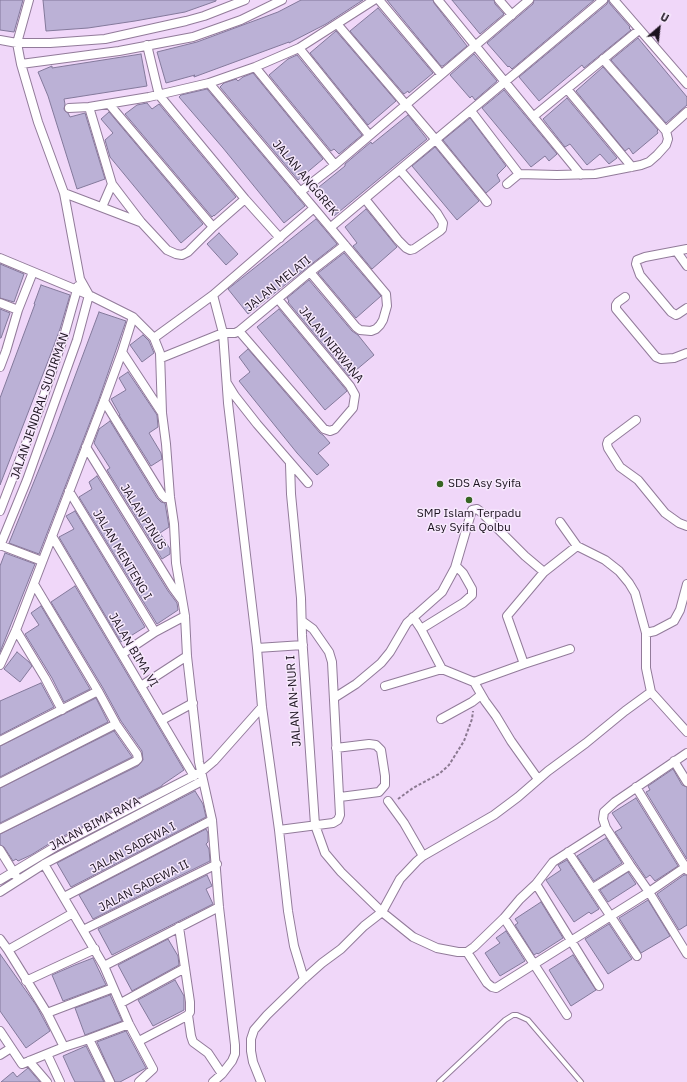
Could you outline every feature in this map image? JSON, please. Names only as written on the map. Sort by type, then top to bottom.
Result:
[{"type":"street","points":[[29,0],[17,43],[21,64],[38,122],[64,193],[80,279],[89,295]]},
{"type":"street","points":[[0,40],[17,43],[50,43],[105,39],[204,16],[245,0]]},
{"type":"street","points":[[21,64],[101,54],[193,37],[241,20],[282,0]]},
{"type":"street","points":[[69,108],[89,107],[159,95],[209,83],[255,67],[298,48],[374,0]]},
{"type":"street","points":[[379,0],[441,74]]},
{"type":"street","points":[[438,0],[581,174]]},
{"type":"street","points":[[499,0],[512,15]]},
{"type":"street","points":[[300,192],[335,165],[529,0]]},
{"type":"street","points":[[331,227],[603,0]]},
{"type":"street","points":[[614,0],[638,30],[687,84]]},
{"type":"street","points":[[338,24],[487,202]]},
{"type":"street","points":[[534,116],[638,30]]},
{"type":"street","points":[[147,45],[159,95],[245,199],[280,238]]},
{"type":"street","points":[[298,48],[370,135]]},
{"type":"street","points":[[507,184],[519,174],[595,174],[632,167],[649,162],[662,150],[668,140],[666,131],[603,59]]},
{"type":"street","points":[[255,67],[335,165]]},
{"type":"street","name":"JALAN ANGGREK","points":[[209,83],[383,290],[388,298],[383,320],[376,329],[371,331],[360,330],[310,272]]},
{"type":"street","points":[[567,89],[632,167]]},
{"type":"street","points":[[109,104],[213,227]]},
{"type":"street","points":[[89,107],[112,184],[141,222],[167,250],[182,255],[188,252],[213,227],[245,199]]},
{"type":"street","points":[[471,111],[519,174]]},
{"type":"street","points":[[666,131],[687,112]]},
{"type":"street","points":[[365,199],[398,240],[410,250],[414,249],[440,231],[443,223],[437,213],[400,170]]},
{"type":"street","points":[[102,206],[112,184]]},
{"type":"street","points":[[64,193],[102,206],[141,222]]},
{"type":"street","points":[[154,338],[213,295],[314,208]]},
{"type":"street","name":"JALAN MELATI","points":[[239,331],[345,245]]},
{"type":"street","points":[[687,249],[640,259],[636,262],[636,267],[640,275],[673,314],[678,314],[687,308]]},
{"type":"street","points":[[677,252],[687,266]]},
{"type":"street","points":[[0,258],[89,295],[133,317],[154,338],[159,348],[161,358],[162,413],[174,524],[176,563],[185,616],[187,656],[198,762],[197,774],[202,781],[212,820],[217,864],[219,907],[236,1045],[232,1061],[222,1074],[213,1082]]},
{"type":"street","points":[[0,367],[3,349],[33,272]]},
{"type":"street","name":"JALAN JENDRAL SUDIRMAN","points":[[0,511],[40,407],[80,279]]},
{"type":"street","name":"JALAN JENDRAL SUDIRMAN","points":[[0,545],[27,480],[77,340],[89,295]]},
{"type":"street","points":[[213,295],[223,333],[228,403],[262,707],[291,926],[294,946],[304,979]]},
{"type":"street","points":[[625,297],[618,302],[616,308],[656,357],[661,359],[674,358],[687,353]]},
{"type":"street","name":"JALAN NIRWANA","points":[[239,331],[324,429],[330,431],[335,429],[353,408],[356,399],[353,390],[278,299]]},
{"type":"street","points":[[0,303],[18,310]]},
{"type":"street","points":[[0,665],[16,630],[104,401],[133,317]]},
{"type":"street","points":[[161,358],[223,333],[234,333],[239,331]]},
{"type":"street","points":[[122,352],[162,413]]},
{"type":"street","points":[[227,382],[235,396],[290,464],[308,483]]},
{"type":"street","points":[[104,401],[162,495],[165,498],[170,497]]},
{"type":"street","points":[[636,420],[607,442],[609,451],[620,467],[638,480],[665,513],[679,524],[687,526]]},
{"type":"street","name":"JALAN PINUS","points":[[86,447],[173,588],[182,599]]},
{"type":"street","name":"JALAN AN-NUR I","points":[[290,464],[291,494],[301,598],[315,825],[325,853],[341,872],[382,912],[413,937],[444,950],[467,952]]},
{"type":"street","points":[[13,475],[27,480]]},
{"type":"street","name":"JALAN MENTENG I","points":[[69,491],[155,632]]},
{"type":"street","points":[[334,698],[356,684],[381,663],[406,623],[440,595],[447,585],[455,568],[471,512],[474,509],[482,512],[544,572]]},
{"type":"street","points":[[560,522],[577,546],[605,560],[629,583],[635,593],[646,634],[646,668],[651,692],[687,732]]},
{"type":"street","name":"JALAN BIMA VI","points":[[52,536],[141,686],[197,774]]},
{"type":"street","points":[[0,545],[42,561]]},
{"type":"street","points":[[524,664],[507,616],[544,572],[577,546]]},
{"type":"street","points":[[421,629],[463,603],[472,595],[472,589],[464,573],[458,568],[455,568]]},
{"type":"street","points":[[0,829],[137,761],[137,754],[116,724],[98,690],[34,584]]},
{"type":"street","points":[[646,634],[674,621],[680,610],[687,584]]},
{"type":"street","points":[[122,654],[155,632],[185,616]]},
{"type":"street","points":[[413,617],[442,669]]},
{"type":"street","points":[[279,830],[333,823],[338,820],[340,815],[331,657],[313,629],[302,621]]},
{"type":"street","points":[[16,630],[45,678],[62,710]]},
{"type":"street","points":[[256,648],[303,645]]},
{"type":"street","points":[[474,682],[570,649]]},
{"type":"street","points":[[141,686],[187,656]]},
{"type":"street","points":[[385,686],[442,669],[474,682],[538,779]]},
{"type":"street","points":[[0,742],[98,690]]},
{"type":"street","points":[[261,1082],[253,1062],[251,1051],[251,1039],[254,1030],[267,1015],[304,979],[382,912],[400,879],[423,856],[494,815],[525,792],[538,779],[651,692]]},
{"type":"street","points":[[441,719],[482,695]]},
{"type":"street","points":[[162,720],[193,703]]},
{"type":"street","name":"JALAN BIMA RAYA","points":[[0,880],[55,847],[197,774],[214,761],[262,707]]},
{"type":"street","points":[[0,783],[116,724]]},
{"type":"street","points":[[336,748],[369,744],[376,745],[381,750],[385,776],[384,785],[379,792],[340,797]]},
{"type":"street","points":[[687,753],[615,802],[604,812],[602,819],[606,828],[649,892],[687,954]]},
{"type":"street","points":[[674,761],[687,782]]},
{"type":"street","name":"JALAN BIMA RAYA","points":[[0,892],[44,864],[202,781]]},
{"type":"street","points":[[606,828],[553,862],[536,884],[520,899],[504,918],[467,952],[487,983],[494,988],[498,987],[686,868],[636,787]]},
{"type":"street","points":[[388,801],[404,823],[423,856]]},
{"type":"street","name":"JALAN SADEWA I","points":[[64,897],[212,820]]},
{"type":"street","points":[[0,850],[18,881]]},
{"type":"street","points":[[568,852],[637,956]]},
{"type":"street","points":[[44,864],[95,949],[121,1003],[129,1024],[153,1069],[139,1082]]},
{"type":"street","name":"JALAN SADEWA II","points":[[83,930],[217,864]]},
{"type":"street","points":[[593,888],[630,865]]},
{"type":"street","points":[[536,884],[572,940],[599,986]]},
{"type":"street","points":[[104,966],[219,907]]},
{"type":"street","points":[[8,950],[73,913]]},
{"type":"street","points":[[504,918],[567,1015]]},
{"type":"street","points":[[179,927],[191,1006],[188,1015],[191,1036],[193,1042],[208,1053],[222,1074]]},
{"type":"street","points":[[0,939],[47,1013],[64,1047]]},
{"type":"street","points":[[26,981],[95,949]]},
{"type":"street","points":[[121,1003],[185,968]]},
{"type":"street","points":[[47,1013],[113,988]]},
{"type":"street","points":[[139,1041],[188,1015]]},
{"type":"street","points":[[0,1031],[22,1064],[64,1047],[129,1024]]},
{"type":"street","points":[[90,1039],[110,1082]]},
{"type":"street","points":[[0,1055],[11,1048]]},
{"type":"street","points":[[46,1054],[60,1082]]},
{"type":"street","points":[[29,1061],[47,1082]]},
{"type":"lane","points":[[440,1082],[505,1020],[513,1015],[517,1015],[528,1020],[581,1082]]},
{"type":"path","points":[[388,801],[399,798],[413,788],[440,774],[449,765],[464,741],[469,729],[472,719],[472,702]]},
{"type":"building","points":[[0,0],[23,0],[14,32],[0,30]]},
{"type":"building","points":[[43,0],[216,1],[185,12],[135,21],[88,28],[46,31]]},
{"type":"building","points":[[301,0],[363,0],[326,24],[289,43],[194,77],[195,75],[166,83],[157,52],[197,42],[278,12]]},
{"type":"building","points":[[387,0],[433,0],[467,46],[443,66],[441,66]]},
{"type":"building","points":[[452,0],[494,0],[495,4],[504,14],[480,34]]},
{"type":"building","points":[[534,0],[594,0],[512,69],[509,66],[508,67],[487,43],[533,4]]},
{"type":"building","points":[[608,0],[631,30],[584,68],[582,65],[539,101],[519,77],[607,4]]},
{"type":"building","points":[[378,8],[433,73],[409,93],[408,91],[404,94],[350,31]]},
{"type":"building","points":[[336,31],[396,101],[368,125],[310,53]]},
{"type":"building","points":[[638,38],[687,97],[687,105],[666,123],[611,60]]},
{"type":"building","points":[[141,54],[147,86],[64,99],[64,109],[70,117],[85,113],[105,179],[77,189],[48,96],[38,72],[52,66],[52,68]]},
{"type":"building","points":[[474,54],[497,81],[475,100],[472,96],[470,98],[450,75]]},
{"type":"building","points":[[297,55],[362,135],[339,154],[334,149],[331,151],[269,75],[288,59]]},
{"type":"building","points":[[603,67],[658,130],[658,133],[633,154],[629,148],[625,151],[576,91]]},
{"type":"building","points":[[253,73],[323,159],[298,180],[220,87],[224,83],[236,79],[238,81]]},
{"type":"building","points":[[207,89],[305,206],[284,223],[179,97],[181,95]]},
{"type":"building","points":[[504,90],[557,154],[549,161],[545,156],[531,167],[482,108]]},
{"type":"building","points":[[567,98],[617,158],[609,164],[600,154],[587,165],[570,144],[565,147],[543,119]]},
{"type":"building","points":[[147,103],[152,109],[159,104],[236,197],[214,216],[212,217],[125,114],[137,105]]},
{"type":"building","points":[[109,112],[203,224],[181,243],[110,157],[105,140],[113,133],[101,119]]},
{"type":"building","points":[[408,115],[427,139],[334,216],[314,191],[345,166],[345,164],[371,142],[372,144]]},
{"type":"building","points":[[470,118],[506,166],[497,175],[500,181],[486,193],[443,140]]},
{"type":"building","points":[[435,147],[479,201],[457,220],[412,166]]},
{"type":"building","points":[[366,209],[397,247],[372,269],[353,246],[357,243],[345,227]]},
{"type":"building","points":[[316,219],[337,244],[248,314],[228,289]]},
{"type":"building","points":[[219,233],[238,254],[226,265],[207,244]]},
{"type":"building","points":[[344,253],[381,296],[356,318],[318,273]]},
{"type":"building","points":[[0,264],[24,274],[14,302],[0,298]]},
{"type":"building","points":[[309,280],[374,355],[349,376],[288,302],[289,301],[287,298]]},
{"type":"building","points":[[41,285],[70,295],[60,329],[0,485],[0,398]]},
{"type":"building","points":[[0,309],[10,313],[1,338],[0,338]]},
{"type":"building","points":[[279,309],[347,391],[325,410],[257,327]]},
{"type":"building","points":[[99,312],[126,321],[99,399],[39,554],[9,543],[53,435]]},
{"type":"building","points":[[143,335],[149,341],[154,353],[142,362],[130,345]]},
{"type":"building","points":[[248,349],[330,443],[318,453],[329,465],[317,475],[297,453],[239,381],[250,372],[239,357]]},
{"type":"building","points":[[128,372],[157,415],[158,427],[149,433],[161,453],[162,459],[151,466],[119,415],[111,399],[126,390],[119,378]]},
{"type":"building","points":[[110,421],[157,498],[161,502],[165,503],[169,527],[160,533],[170,549],[170,554],[162,559],[107,470],[110,468],[94,443],[99,429]]},
{"type":"building","points":[[97,476],[168,591],[177,603],[178,610],[157,624],[79,497],[92,489],[89,482]]},
{"type":"building","points":[[75,511],[145,627],[121,642],[59,537],[74,529],[66,516]]},
{"type":"building","points":[[5,553],[35,564],[0,652],[0,566]]},
{"type":"building","points":[[75,586],[184,770],[162,786],[52,842],[31,855],[18,861],[16,859],[13,861],[4,847],[0,845],[0,834],[138,766],[143,760],[142,751],[121,721],[103,688],[51,602]]},
{"type":"building","points":[[41,606],[90,689],[64,702],[52,678],[25,634],[39,625],[31,613]]},
{"type":"building","points":[[17,652],[32,666],[20,682],[4,669]]},
{"type":"building","points":[[41,683],[54,707],[0,735],[0,701]]},
{"type":"building","points":[[96,698],[108,722],[0,777],[0,746]]},
{"type":"building","points":[[114,731],[132,757],[0,823],[0,788]]},
{"type":"building","points":[[673,769],[682,785],[687,787],[687,859],[646,792],[650,790],[648,786]]},
{"type":"building","points":[[195,791],[203,804],[206,817],[71,887],[57,863]]},
{"type":"building","points":[[636,798],[678,866],[655,881],[650,875],[646,878],[615,832],[622,828],[612,813]]},
{"type":"building","points":[[206,829],[208,833],[208,842],[206,844],[209,849],[210,861],[93,919],[79,895]]},
{"type":"building","points":[[606,838],[622,863],[594,881],[577,856]]},
{"type":"building","points":[[567,860],[599,909],[591,914],[589,912],[574,922],[546,880],[561,870],[558,865]]},
{"type":"building","points":[[628,872],[636,884],[608,902],[600,890]]},
{"type":"building","points":[[207,875],[212,886],[206,889],[213,904],[112,955],[98,929]]},
{"type":"building","points":[[684,875],[687,875],[687,925],[679,930],[657,894]]},
{"type":"building","points":[[648,900],[670,936],[641,953],[619,918]]},
{"type":"building","points":[[541,902],[563,938],[534,955],[515,925],[518,923],[515,919]]},
{"type":"building","points":[[609,924],[632,959],[608,974],[585,939]]},
{"type":"building","points":[[506,931],[525,961],[500,976],[485,953],[500,943],[496,938]]},
{"type":"building","points":[[168,939],[178,956],[179,965],[132,991],[118,965]]},
{"type":"building","points":[[0,954],[36,1005],[50,1031],[26,1048],[0,1011]]},
{"type":"building","points":[[573,955],[596,990],[571,1006],[549,970]]},
{"type":"building","points":[[93,958],[106,985],[63,1001],[52,975]]},
{"type":"building","points":[[175,980],[184,996],[184,1010],[153,1026],[138,1000]]},
{"type":"building","points":[[110,995],[122,1021],[85,1035],[75,1008]]},
{"type":"building","points":[[126,1031],[146,1068],[120,1082],[115,1082],[97,1042]]},
{"type":"building","points":[[86,1046],[104,1082],[75,1082],[72,1076],[63,1056]]},
{"type":"building","points":[[28,1068],[40,1082],[1,1082],[13,1072],[17,1077]]},
{"type":"place","name":"SDS Asy Syifa","points":[[440,484]]},
{"type":"place","name":"SMP Islam Terpadu Asy Syifa Qolbu","points":[[469,500]]}]
